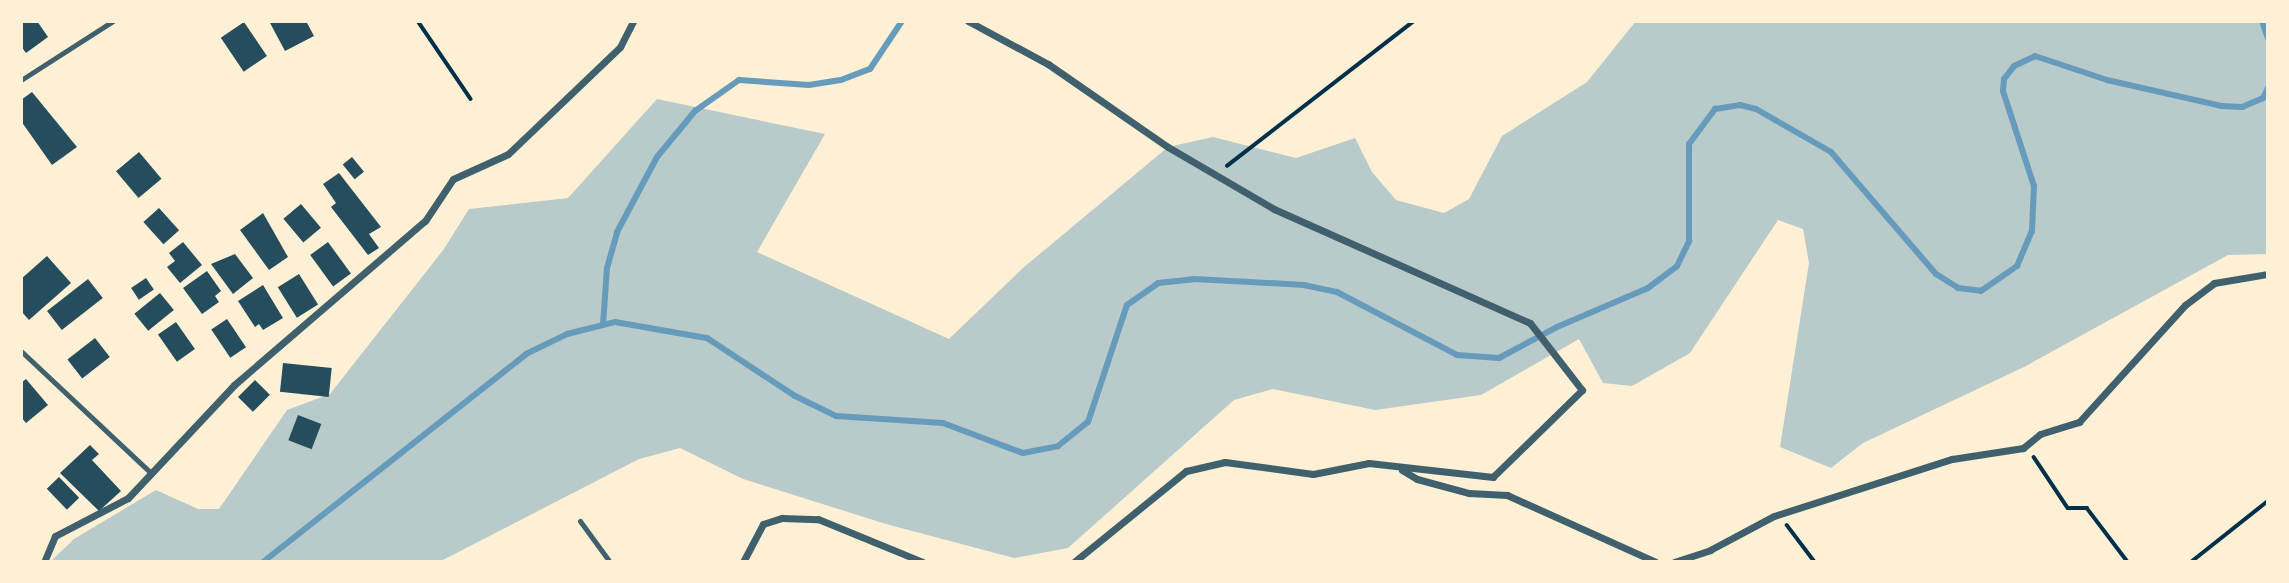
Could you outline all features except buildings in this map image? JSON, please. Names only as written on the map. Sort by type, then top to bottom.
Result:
[{"type":"street","points":[[44,562],[55,536],[128,498],[234,385],[425,220],[453,179],[508,154],[620,47],[633,21]]},
{"type":"street","points":[[971,22],[1048,64],[1214,176],[1274,209],[1530,323],[1582,390],[1493,477],[1369,463],[1313,474],[1225,462],[1186,471],[1074,562]]},
{"type":"street","points":[[1674,562],[1710,551],[1779,514],[1952,459],[2026,445],[2040,434],[2079,422],[2185,305],[2214,283],[2268,274]]},
{"type":"street","points":[[1398,467],[1416,479],[1469,494],[1507,495],[1656,562]]},
{"type":"street","points":[[743,562],[763,524],[782,518],[818,519],[923,562]]},
{"type":"lane","points":[[21,80],[113,21]]},
{"type":"lane","points":[[21,351],[150,472]]},
{"type":"lane","points":[[580,522],[610,562]]},
{"type":"path","points":[[418,21],[471,99]]},
{"type":"path","points":[[1214,176],[1414,21]]},
{"type":"path","points":[[2026,445],[2068,508],[2087,508],[2129,562]]},
{"type":"path","points":[[2191,562],[2268,502]]},
{"type":"path","points":[[1779,514],[1815,562]]},
{"type":"shaded area","points":[[1636,21],[2268,21],[2268,254],[2228,255],[2024,367],[1863,443],[1831,468],[1780,447],[1809,263],[1803,229],[1778,220],[1690,353],[1632,386],[1603,383],[1579,339],[1481,395],[1375,410],[1273,389],[1234,400],[1068,548],[1014,558],[886,524],[743,479],[680,448],[639,459],[439,562],[50,562],[74,539],[156,490],[198,509],[219,509],[287,410],[330,394],[444,249],[469,209],[568,198],[657,99],[825,134],[757,252],[949,339],[1023,268],[1168,147],[1213,137],[1296,158],[1355,138],[1372,172],[1396,200],[1444,213],[1469,199],[1502,136],[1587,82]]},
{"type":"waterway","points":[[603,325],[607,268],[617,232],[657,157],[695,111],[739,80],[809,85],[841,80],[870,69],[902,21]]},
{"type":"waterway","points":[[2262,21],[2268,38]]},
{"type":"waterway","points":[[263,562],[526,354],[567,334],[615,322],[707,338],[795,396],[836,416],[943,423],[1023,453],[1058,446],[1088,422],[1127,305],[1158,283],[1194,279],[1304,285],[1337,292],[1457,355],[1499,358],[1557,327],[1648,288],[1677,266],[1689,241],[1689,144],[1715,109],[1740,105],[1756,109],[1831,152],[1936,274],[1958,288],[1981,291],[2017,266],[2032,231],[2034,186],[2003,91],[2004,79],[2014,66],[2035,56],[2107,80],[2221,106],[2242,107],[2263,98],[2268,88]]}]
